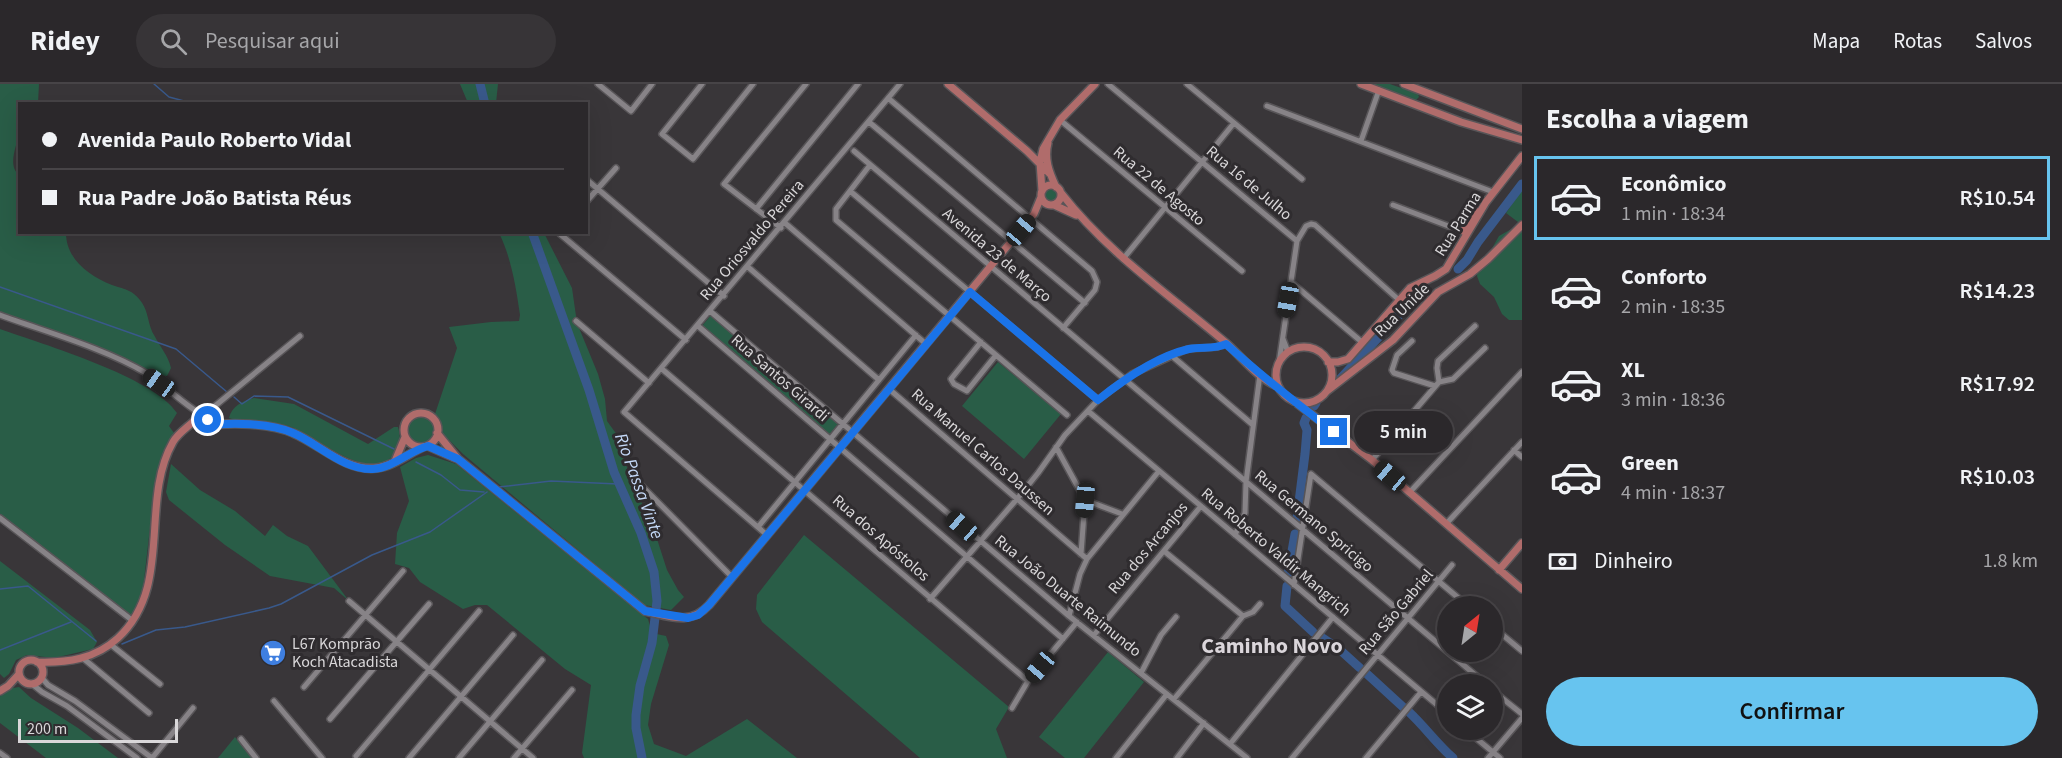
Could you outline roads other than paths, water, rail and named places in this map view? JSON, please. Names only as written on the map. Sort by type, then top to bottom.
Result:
[{"type":"main road","points":[[948,84],[1040,162],[1078,216],[1123,259],[1262,376],[1278,386],[1284,394],[1372,460],[1522,589]]},
{"type":"main road","points":[[1033,156],[1043,148],[1060,120],[1095,84]]},
{"type":"main road","points":[[1361,84],[1461,122],[1522,140]]},
{"type":"main road","points":[[1404,84],[1522,129]]},
{"type":"main road","points":[[1415,104],[1421,101],[1422,91]]},
{"type":"main road","points":[[1461,122],[1462,114],[1468,109]]},
{"type":"main road","points":[[1049,173],[1046,153],[1050,138]]},
{"type":"main road","points":[[1043,148],[1040,162],[1043,202],[1078,216]]},
{"type":"main road","name":"Rua Parma","points":[[1328,362],[1348,359],[1410,288],[1446,269],[1486,202],[1522,156]]},
{"type":"main road","points":[[437,433],[458,459],[645,611],[688,618],[698,615],[1011,242],[1032,216],[1041,194],[1048,186],[1056,186]]},
{"type":"main road","points":[[1032,216],[1053,205],[1060,199],[1061,194]]},
{"type":"main road","name":"Rua Unide","points":[[1327,392],[1393,340],[1437,292],[1488,260],[1522,225]]},
{"type":"main road","points":[[1446,269],[1448,275],[1456,282]]},
{"type":"main road","points":[[1432,278],[1439,287],[1437,292]]},
{"type":"main road","points":[[1278,386],[1276,375],[1279,363],[1288,352],[1297,348],[1311,349],[1321,353],[1328,362],[1332,377],[1327,392],[1312,402],[1294,401]]},
{"type":"main road","points":[[1262,376],[1276,375]]},
{"type":"main road","points":[[1312,402],[1315,417]]},
{"type":"main road","points":[[0,691],[19,674],[24,662],[31,660],[58,663],[84,659],[110,644],[133,621],[150,578],[158,494],[163,472],[173,442],[183,431],[202,420],[220,424],[285,430],[337,458],[362,468],[378,468],[395,461],[425,446],[436,439],[435,422],[427,415],[416,414],[407,421],[405,437],[395,461]]},
{"type":"main road","points":[[405,437],[413,445],[425,446],[458,459]]},
{"type":"main road","points":[[1499,570],[1522,543]]},
{"type":"main road","points":[[38,662],[42,666],[42,676]]},
{"type":"main road","points":[[8,686],[29,683],[58,663]]},
{"type":"main road","points":[[19,674],[29,683]]},
{"type":"street","points":[[598,84],[631,111],[652,84]]},
{"type":"street","points":[[702,84],[662,134],[693,159],[753,84]]},
{"type":"street","points":[[806,84],[724,184],[783,225],[926,344]]},
{"type":"street","points":[[756,208],[858,84]]},
{"type":"street","name":"Rua Oriosvaldo Pereira","points":[[758,527],[624,412],[724,296],[900,84]]},
{"type":"street","name":"Rua 16 de Julho","points":[[1108,84],[1297,241],[1279,363]]},
{"type":"street","points":[[1187,84],[1302,179]]},
{"type":"street","points":[[1361,141],[1379,90]]},
{"type":"street","points":[[888,98],[1032,216],[1092,271],[1097,282],[1095,290],[1063,328]]},
{"type":"street","points":[[1267,106],[1493,192]]},
{"type":"street","name":"Rua 22 de Agosto","points":[[1060,120],[1242,272]]},
{"type":"street","points":[[869,122],[1084,303]]},
{"type":"street","points":[[1123,259],[1234,123]]},
{"type":"street","name":"Avenida 23 de Março","points":[[854,152],[1124,379]]},
{"type":"street","points":[[870,165],[836,209],[836,220],[1067,415]]},
{"type":"street","points":[[588,200],[616,168]]},
{"type":"street","points":[[588,181],[724,296]]},
{"type":"street","points":[[850,191],[1098,400]]},
{"type":"street","points":[[1393,205],[1466,232]]},
{"type":"street","points":[[1297,241],[1306,226],[1315,225],[1399,300]]},
{"type":"street","points":[[561,234],[686,340]]},
{"type":"street","points":[[748,267],[879,380]]},
{"type":"street","points":[[1291,282],[1363,343]]},
{"type":"street","name":"Rua João Duarte Raimundo","points":[[710,311],[980,542],[1246,758]]},
{"type":"street","points":[[0,315],[126,363],[159,383],[192,409],[202,420],[213,408],[300,336]]},
{"type":"street","points":[[576,321],[649,384]]},
{"type":"street","name":"Rua Santos Girardi","points":[[698,326],[1063,639]]},
{"type":"street","points":[[1372,460],[1437,384],[1438,361],[1475,326]]},
{"type":"street","points":[[767,535],[758,527],[916,335]]},
{"type":"street","points":[[1282,338],[1288,352]]},
{"type":"street","points":[[1412,341],[1395,358],[1392,370],[1394,373],[1437,384],[1453,379],[1485,348]]},
{"type":"street","points":[[981,342],[951,379],[954,384],[967,391],[996,355]]},
{"type":"street","points":[[930,599],[1017,499],[1056,447],[1098,400],[1124,379],[1187,349],[1217,347],[1226,344]]},
{"type":"street","points":[[1172,356],[1253,425]]},
{"type":"street","name":"Rua dos Apóstolos","points":[[662,369],[1028,681]]},
{"type":"street","points":[[1409,493],[1522,372]]},
{"type":"street","points":[[1235,536],[1245,513],[1246,482],[1253,425],[1262,376]]},
{"type":"street","name":"Rua Germano Spricigo","points":[[1124,379],[1474,674]]},
{"type":"street","name":"Rua Manuel Carlos Daussen","points":[[889,389],[1087,559]]},
{"type":"street","name":"Rua Roberto Valdir Mangrich","points":[[1088,411],[1437,705]]},
{"type":"street","points":[[1446,524],[1522,442]]},
{"type":"street","points":[[1056,447],[1085,500],[1080,554]]},
{"type":"street","points":[[1515,450],[1522,457]]},
{"type":"street","points":[[1069,616],[1080,574],[1087,559],[1159,471]]},
{"type":"street","points":[[1294,585],[1311,474],[1456,596]]},
{"type":"street","points":[[635,479],[732,577]]},
{"type":"street","points":[[1085,500],[1122,514]]},
{"type":"street","name":"Rua dos Arcanjos","points":[[1094,636],[1201,506]]},
{"type":"street","points":[[0,518],[133,621]]},
{"type":"street","points":[[1164,551],[1243,615]]},
{"type":"street","name":"Rua São Gabriel","points":[[1293,758],[1452,565]]},
{"type":"street","points":[[303,687],[402,571]]},
{"type":"street","points":[[349,601],[533,758]]},
{"type":"street","points":[[330,719],[429,603]]},
{"type":"street","points":[[1174,699],[1243,615],[1252,612],[1260,604]]},
{"type":"street","points":[[356,756],[479,611]]},
{"type":"street","points":[[1141,673],[1157,642],[1176,617]]},
{"type":"street","points":[[1230,744],[1333,617]]},
{"type":"street","points":[[1012,708],[1028,681],[1077,622]]},
{"type":"street","points":[[408,758],[513,635]]},
{"type":"street","points":[[1503,635],[1522,651]]},
{"type":"street","points":[[110,644],[160,684]]},
{"type":"street","points":[[84,659],[149,713]]},
{"type":"street","points":[[459,758],[542,660]]},
{"type":"street","points":[[42,676],[48,686],[75,701],[152,758],[193,708]]},
{"type":"street","points":[[29,683],[67,706],[137,758]]},
{"type":"street","points":[[514,758],[572,690]]},
{"type":"street","points":[[1366,758],[1422,692]]},
{"type":"street","points":[[1116,758],[1167,694]]},
{"type":"street","points":[[1488,758],[1522,716],[1503,700]]},
{"type":"street","points":[[274,701],[322,758]]},
{"type":"street","points":[[1177,758],[1204,723]]},
{"type":"street","points":[[240,739],[256,758]]},
{"type":"street","points":[[1478,740],[1500,758]]},
{"type":"street","points":[[0,753],[7,758]]},
{"type":"waterway","points":[[154,84],[169,97],[184,101]]},
{"type":"waterway","name":"Rio Passa Vinte","points":[[480,84],[484,102]]},
{"type":"waterway","points":[[1458,269],[1522,184]]},
{"type":"waterway","name":"Rio Passa Vinte","points":[[533,234],[589,390],[614,472],[641,533],[654,572],[657,601],[652,643],[640,686],[636,715],[642,758]]},
{"type":"waterway","points":[[0,287],[176,349],[227,392]]},
{"type":"waterway","points":[[1340,379],[1413,300]]},
{"type":"waterway","points":[[234,397],[242,404],[254,396],[288,397],[394,449]]},
{"type":"waterway","points":[[1297,518],[1305,454],[1307,430],[1304,423],[1306,418]]},
{"type":"waterway","points":[[416,462],[441,475],[460,490],[484,492]]},
{"type":"waterway","points":[[499,487],[551,481],[618,484]]},
{"type":"waterway","points":[[122,644],[156,630],[185,627],[281,604],[372,555],[430,532],[487,492]]},
{"type":"waterway","points":[[1288,574],[1295,534]]},
{"type":"waterway","points":[[0,589],[28,586],[96,641]]},
{"type":"waterway","points":[[1287,586],[1285,606],[1313,632]]},
{"type":"waterway","points":[[0,650],[71,622]]},
{"type":"waterway","points":[[1321,637],[1339,649],[1360,668]]},
{"type":"waterway","points":[[1367,674],[1403,707]]},
{"type":"waterway","points":[[1409,712],[1453,758]]},
{"type":"place","name":"L67 Komprão Koch Atacadista","points":[[273,653]]},
{"type":"district","name":"Caminho Novo","points":[[1272,646]]}]
